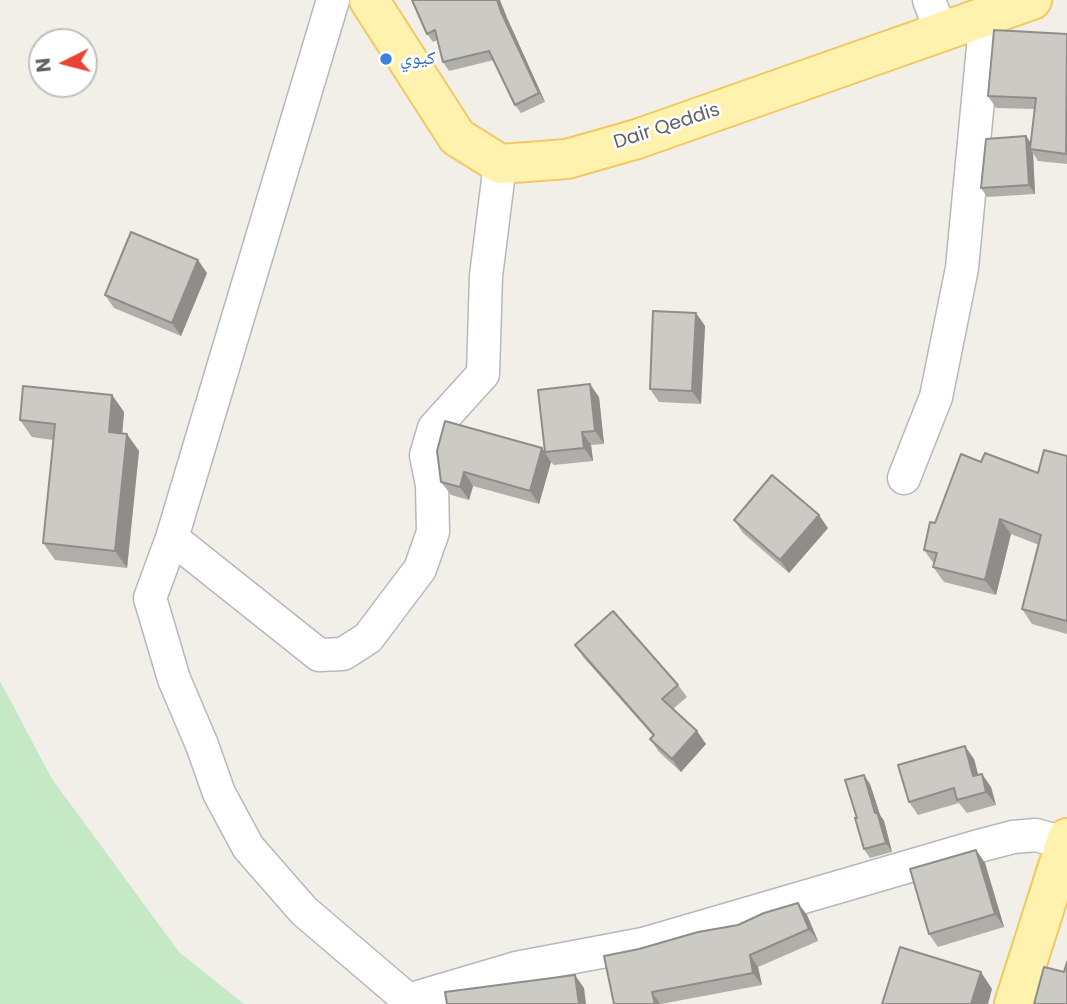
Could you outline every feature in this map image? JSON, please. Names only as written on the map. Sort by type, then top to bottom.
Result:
[{"type":"main road","points":[[369,0],[457,136],[500,164]]},
{"type":"main road","name":"Dair Qeddis","points":[[500,164],[567,159],[637,139],[935,16],[986,16],[1032,0]]},
{"type":"main road","points":[[1014,1004],[1066,841]]},
{"type":"street","points":[[333,0],[172,538],[150,598],[174,680],[219,793],[248,847],[304,911],[410,1002],[516,968],[643,944],[1013,837],[1037,835],[1066,841]]},
{"type":"street","points":[[904,478],[936,397],[962,268],[986,16]]},
{"type":"street","points":[[172,538],[319,655],[343,654],[368,638],[420,569],[433,532],[432,485],[426,455],[434,428],[483,374],[486,276],[500,164]]},
{"type":"green space","points":[[0,681],[52,779],[179,952],[244,1004],[0,1004]]},
{"type":"building","points":[[412,0],[497,0],[539,93],[515,105],[489,51],[443,62],[435,30],[427,34]]},
{"type":"building","points":[[994,30],[1067,34],[1066,154],[1030,149],[1036,98],[988,96]]},
{"type":"building","points":[[1026,136],[1029,185],[981,188],[986,139]]},
{"type":"building","points":[[131,232],[198,260],[172,323],[105,295]]},
{"type":"building","points":[[653,311],[696,313],[692,391],[650,389]]},
{"type":"building","points":[[590,384],[595,431],[582,432],[584,448],[545,452],[538,390]]},
{"type":"building","points":[[23,386],[112,395],[109,432],[127,434],[115,551],[43,543],[55,424],[20,420]]},
{"type":"building","points":[[445,421],[542,448],[530,491],[464,472],[460,487],[441,482],[437,451]]},
{"type":"building","points":[[1044,450],[1067,456],[1067,621],[1022,609],[1041,535],[1000,519],[985,580],[933,567],[937,553],[924,550],[930,522],[935,523],[961,454],[981,462],[985,453],[1038,473]]},
{"type":"building","points":[[772,475],[819,515],[780,560],[734,520]]},
{"type":"building","points":[[613,611],[678,685],[662,699],[697,731],[672,759],[650,739],[654,735],[575,645]]},
{"type":"building","points":[[965,746],[973,776],[982,774],[986,792],[957,800],[954,788],[909,802],[898,765]]},
{"type":"building","points":[[864,775],[886,843],[864,849],[845,780]]},
{"type":"building","points":[[976,850],[995,914],[929,934],[910,869]]},
{"type":"building","points":[[798,903],[809,929],[750,955],[753,973],[652,992],[655,1004],[614,1004],[604,956],[698,932],[738,925],[764,913]]},
{"type":"building","points":[[900,947],[981,972],[971,1004],[882,1004]]},
{"type":"building","points":[[1067,962],[1067,1004],[1034,1004],[1044,967],[1064,972]]},
{"type":"building","points":[[575,975],[579,1004],[447,1004],[445,992]]},
{"type":"place","name":"كيوي","points":[[386,59]]}]
